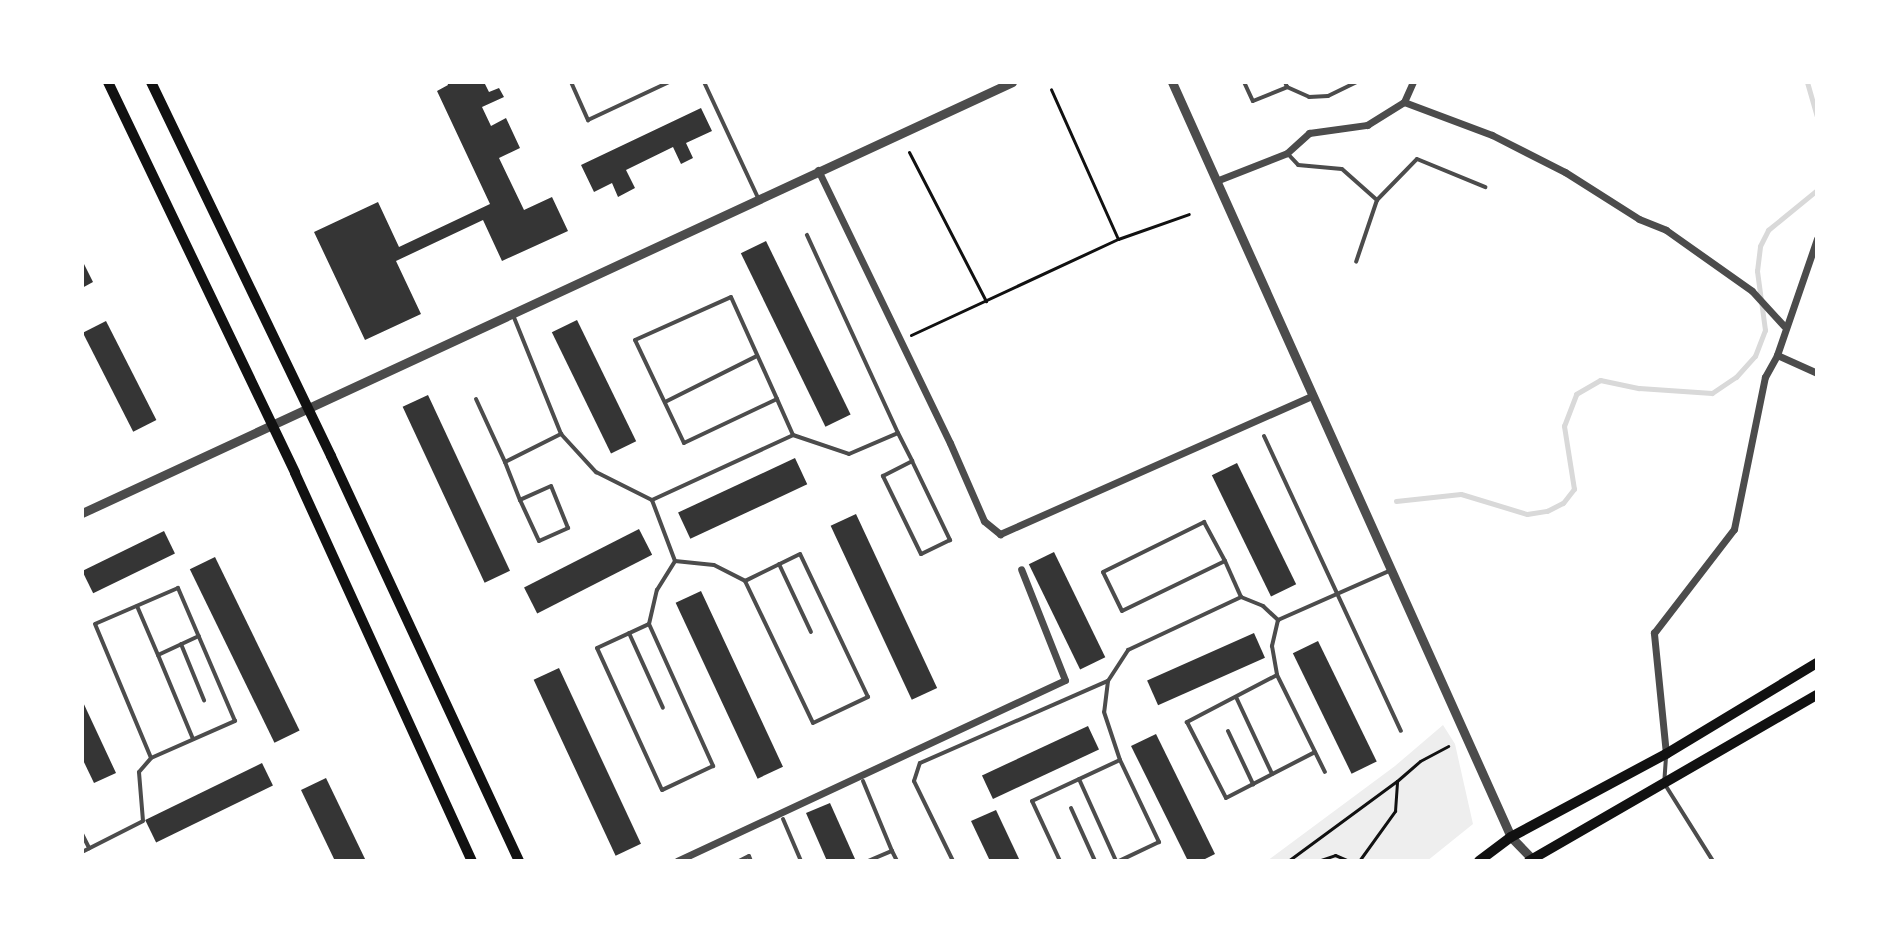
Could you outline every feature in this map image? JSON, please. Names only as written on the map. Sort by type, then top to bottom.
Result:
[{"type":"main road","points":[[108,82],[272,424],[472,861]]},
{"type":"main road","points":[[151,82],[308,408],[519,861]]},
{"type":"main road","points":[[1479,861],[1511,837],[1666,754],[1817,663]]},
{"type":"main road","points":[[1531,860],[1817,695]]},
{"type":"street","points":[[82,513],[1012,82]]},
{"type":"street","points":[[1172,82],[1511,837],[1531,860]]},
{"type":"street","points":[[1216,181],[1287,153],[1309,133],[1367,125],[1404,102],[1413,82]]},
{"type":"street","points":[[1404,102],[1492,135],[1565,172],[1639,219],[1666,230],[1752,291],[1784,326]]},
{"type":"street","points":[[818,170],[984,521],[1000,534],[1313,395]]},
{"type":"street","points":[[1666,754],[1654,633],[1734,529],[1765,377],[1777,355],[1784,326],[1817,239]]},
{"type":"street","points":[[1777,355],[1817,373]]},
{"type":"street","points":[[677,861],[1065,680],[1021,569]]},
{"type":"lane","points":[[571,82],[588,120],[669,82]]},
{"type":"lane","points":[[704,82],[758,198]]},
{"type":"lane","points":[[1244,82],[1253,101],[1286,84],[1309,97],[1328,96],[1357,82]]},
{"type":"lane","points":[[1287,153],[1298,165],[1342,169],[1377,200]]},
{"type":"lane","points":[[1356,262],[1377,200],[1417,159],[1485,187]]},
{"type":"lane","points":[[807,235],[950,540],[921,554],[883,476],[912,461]]},
{"type":"lane","points":[[777,399],[684,443],[635,340],[731,297],[757,356],[777,399],[793,435]]},
{"type":"lane","points":[[512,313],[561,434],[596,472],[652,500],[675,561]]},
{"type":"lane","points":[[665,402],[757,356]]},
{"type":"lane","points":[[476,399],[505,462],[520,500],[539,541],[568,528],[551,486],[520,500]]},
{"type":"lane","points":[[652,500],[793,435],[849,454],[898,433]]},
{"type":"lane","points":[[505,462],[561,434]]},
{"type":"lane","points":[[1264,436],[1401,731]]},
{"type":"lane","points":[[1225,561],[1122,611],[1103,572],[1204,522],[1225,561],[1241,597],[1263,606],[1278,620]]},
{"type":"lane","points":[[675,561],[714,565],[745,581],[813,723],[868,697],[800,554],[745,581]]},
{"type":"lane","points":[[649,624],[597,648],[662,790],[713,766],[649,624],[657,590],[675,561]]},
{"type":"lane","points":[[779,564],[811,632]]},
{"type":"lane","points":[[1278,620],[1391,570]]},
{"type":"lane","points":[[82,852],[143,821],[139,772],[151,758],[235,721],[178,588],[95,624],[151,758]]},
{"type":"lane","points":[[1079,779],[1118,861],[1159,842],[1120,760],[1104,712],[1108,681],[1128,650],[1241,597]]},
{"type":"lane","points":[[137,606],[193,739]]},
{"type":"lane","points":[[1278,620],[1272,646],[1277,675],[1325,772]]},
{"type":"lane","points":[[629,633],[663,708]]},
{"type":"lane","points":[[158,655],[199,636]]},
{"type":"lane","points":[[181,644],[204,700]]},
{"type":"lane","points":[[1277,675],[1187,722],[1226,798],[1315,752]]},
{"type":"lane","points":[[953,861],[914,781],[920,763],[1108,681]]},
{"type":"lane","points":[[1236,697],[1272,774]]},
{"type":"lane","points":[[1228,731],[1253,784]]},
{"type":"lane","points":[[1666,754],[1664,783],[1713,861]]},
{"type":"lane","points":[[1060,861],[1032,801],[1120,760]]},
{"type":"lane","points":[[863,781],[897,861]]},
{"type":"lane","points":[[1071,808],[1095,861]]},
{"type":"lane","points":[[783,819],[801,861]]},
{"type":"lane","points":[[82,834],[89,848]]},
{"type":"lane","points":[[868,861],[892,851]]},
{"type":"lane","points":[[739,861],[749,856],[751,861]]},
{"type":"path","points":[[1051,89],[1118,239]]},
{"type":"path","points":[[909,152],[986,301]]},
{"type":"path","points":[[900,340],[1118,239],[1189,214]]},
{"type":"path","points":[[1288,861],[1420,761],[1448,746]]},
{"type":"path","points":[[1359,861],[1395,811],[1397,781]]},
{"type":"path","points":[[1318,861],[1335,855],[1349,861]]},
{"type":"shaded area","points":[[1443,725],[1455,744],[1473,824],[1427,861],[1267,861],[1395,766]]},
{"type":"building","points":[[447,82],[484,82],[489,92],[499,88],[504,97],[482,107],[491,126],[506,118],[520,148],[499,158],[524,210],[552,197],[568,231],[502,261],[483,220],[396,261],[421,314],[365,340],[314,232],[378,202],[399,247],[490,204],[437,91],[448,85]]},
{"type":"building","points":[[701,108],[712,131],[686,143],[693,158],[681,164],[673,147],[626,170],[635,188],[618,197],[612,183],[594,192],[581,165]]},
{"type":"building","points":[[766,241],[851,414],[825,427],[741,253]]},
{"type":"building","points":[[82,260],[93,282],[82,288]]},
{"type":"building","points":[[577,320],[636,441],[611,454],[552,332]]},
{"type":"building","points":[[106,321],[156,420],[133,432],[83,333]]},
{"type":"building","points":[[428,395],[510,571],[485,583],[403,407]]},
{"type":"building","points":[[795,458],[807,484],[690,539],[678,513]]},
{"type":"building","points":[[1237,463],[1296,584],[1271,597],[1212,475]]},
{"type":"building","points":[[856,514],[937,688],[912,700],[831,526]]},
{"type":"building","points":[[639,529],[652,555],[537,613],[524,588]]},
{"type":"building","points":[[164,531],[175,553],[93,593],[82,571]]},
{"type":"building","points":[[1054,552],[1105,657],[1080,669],[1029,564]]},
{"type":"building","points":[[215,557],[300,730],[274,743],[190,569]]},
{"type":"building","points":[[701,591],[783,767],[758,779],[676,603]]},
{"type":"building","points":[[1254,633],[1265,658],[1158,705],[1147,681]]},
{"type":"building","points":[[1318,641],[1377,761],[1352,774],[1293,653]]},
{"type":"building","points":[[559,668],[641,844],[616,856],[534,680]]},
{"type":"building","points":[[82,700],[116,773],[94,783],[82,758]]},
{"type":"building","points":[[1088,726],[1099,750],[993,799],[982,775]]},
{"type":"building","points":[[1156,734],[1215,854],[1201,861],[1188,861],[1131,746]]},
{"type":"building","points":[[262,763],[273,785],[156,842],[145,820]]},
{"type":"building","points":[[326,778],[366,861],[335,861],[301,790]]},
{"type":"building","points":[[830,803],[855,859],[850,861],[827,861],[806,813]]},
{"type":"building","points":[[996,810],[1020,861],[990,861],[971,821]]},
{"type":"waterway","points":[[1807,82],[1817,116]]},
{"type":"waterway","points":[[1396,501],[1461,494],[1527,514],[1547,511],[1563,503],[1574,489],[1564,426],[1576,394],[1600,380],[1639,388],[1712,393],[1736,377],[1755,356],[1765,330],[1757,271],[1760,246],[1768,230],[1817,190]]}]
